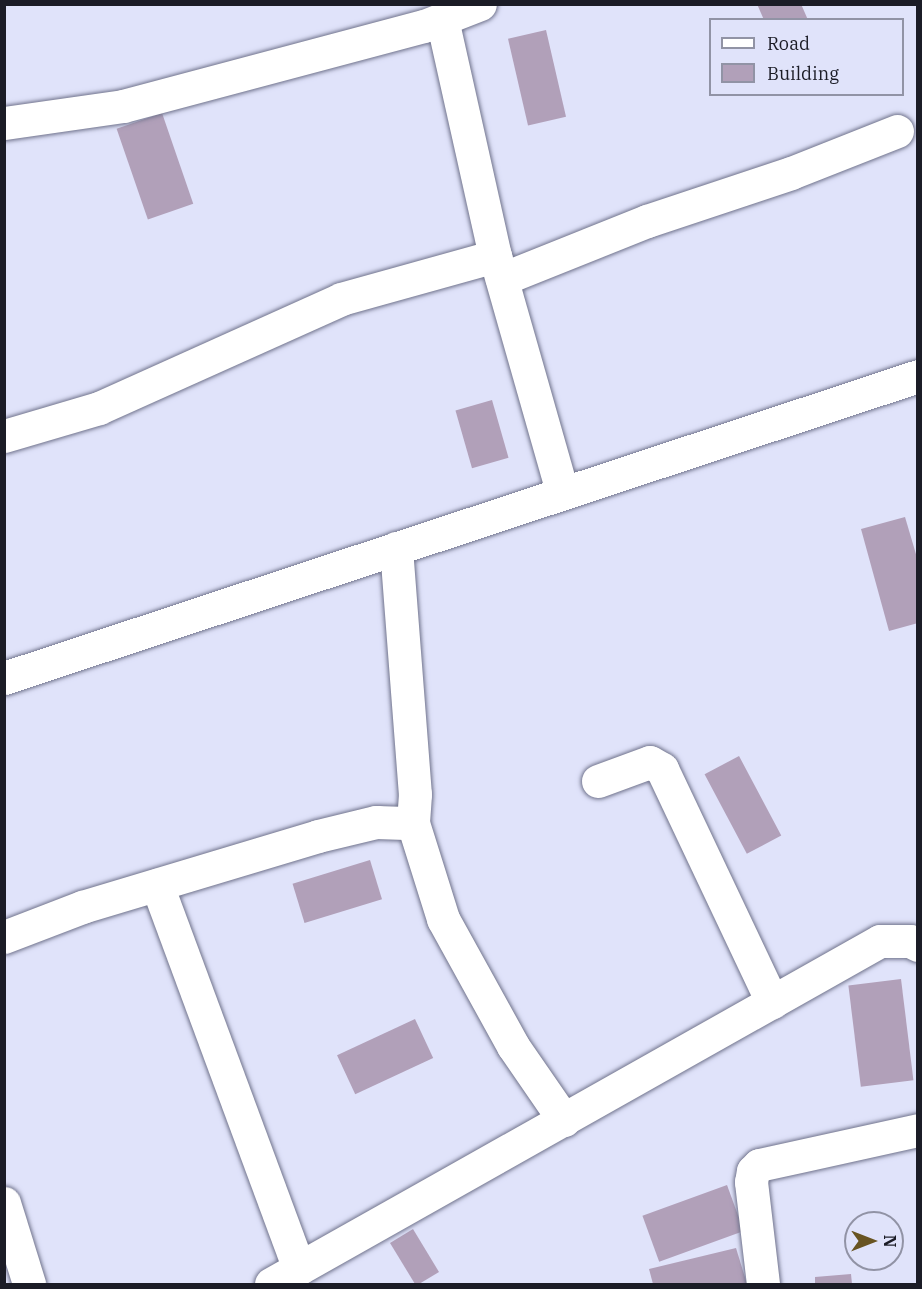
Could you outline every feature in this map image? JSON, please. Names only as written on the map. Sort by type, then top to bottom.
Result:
[{"type":"street","points":[[4,123],[123,106],[442,20],[480,4]]},
{"type":"street","points":[[442,20],[498,268],[562,491]]},
{"type":"street","points":[[4,436],[99,408],[341,299],[498,268],[791,173],[897,131]]},
{"type":"street","points":[[4,678],[562,491],[918,376]]},
{"type":"street","points":[[396,548],[415,794],[413,823],[443,919],[513,1046],[564,1120]]},
{"type":"street","points":[[598,781],[650,762],[662,769],[772,1002]]},
{"type":"street","points":[[4,937],[82,907],[376,822],[413,823]]},
{"type":"street","points":[[157,885],[299,1269]]},
{"type":"street","points":[[271,1284],[880,941],[910,941],[918,945]]},
{"type":"street","points":[[763,1284],[751,1182],[759,1165],[918,1130]]},
{"type":"street","points":[[4,1203],[28,1284]]},
{"type":"building","points":[[757,4],[801,4],[807,18],[763,18]]},
{"type":"building","points":[[546,30],[566,117],[528,125],[508,39]]},
{"type":"building","points":[[162,113],[193,204],[148,219],[117,129]]},
{"type":"building","points":[[492,400],[509,458],[472,468],[455,410]]},
{"type":"building","points":[[905,517],[918,561],[918,623],[889,631],[861,529]]},
{"type":"building","points":[[739,756],[781,835],[747,854],[705,774]]},
{"type":"building","points":[[370,860],[382,899],[305,923],[293,884]]},
{"type":"building","points":[[901,979],[913,1080],[861,1087],[848,985]]},
{"type":"building","points":[[415,1019],[433,1058],[355,1094],[337,1055]]},
{"type":"building","points":[[727,1185],[744,1231],[659,1262],[642,1216]]},
{"type":"building","points":[[413,1229],[439,1272],[419,1284],[415,1284],[390,1243]]},
{"type":"building","points":[[736,1248],[747,1284],[653,1284],[649,1269]]},
{"type":"building","points":[[851,1274],[852,1284],[815,1284],[815,1277]]}]
